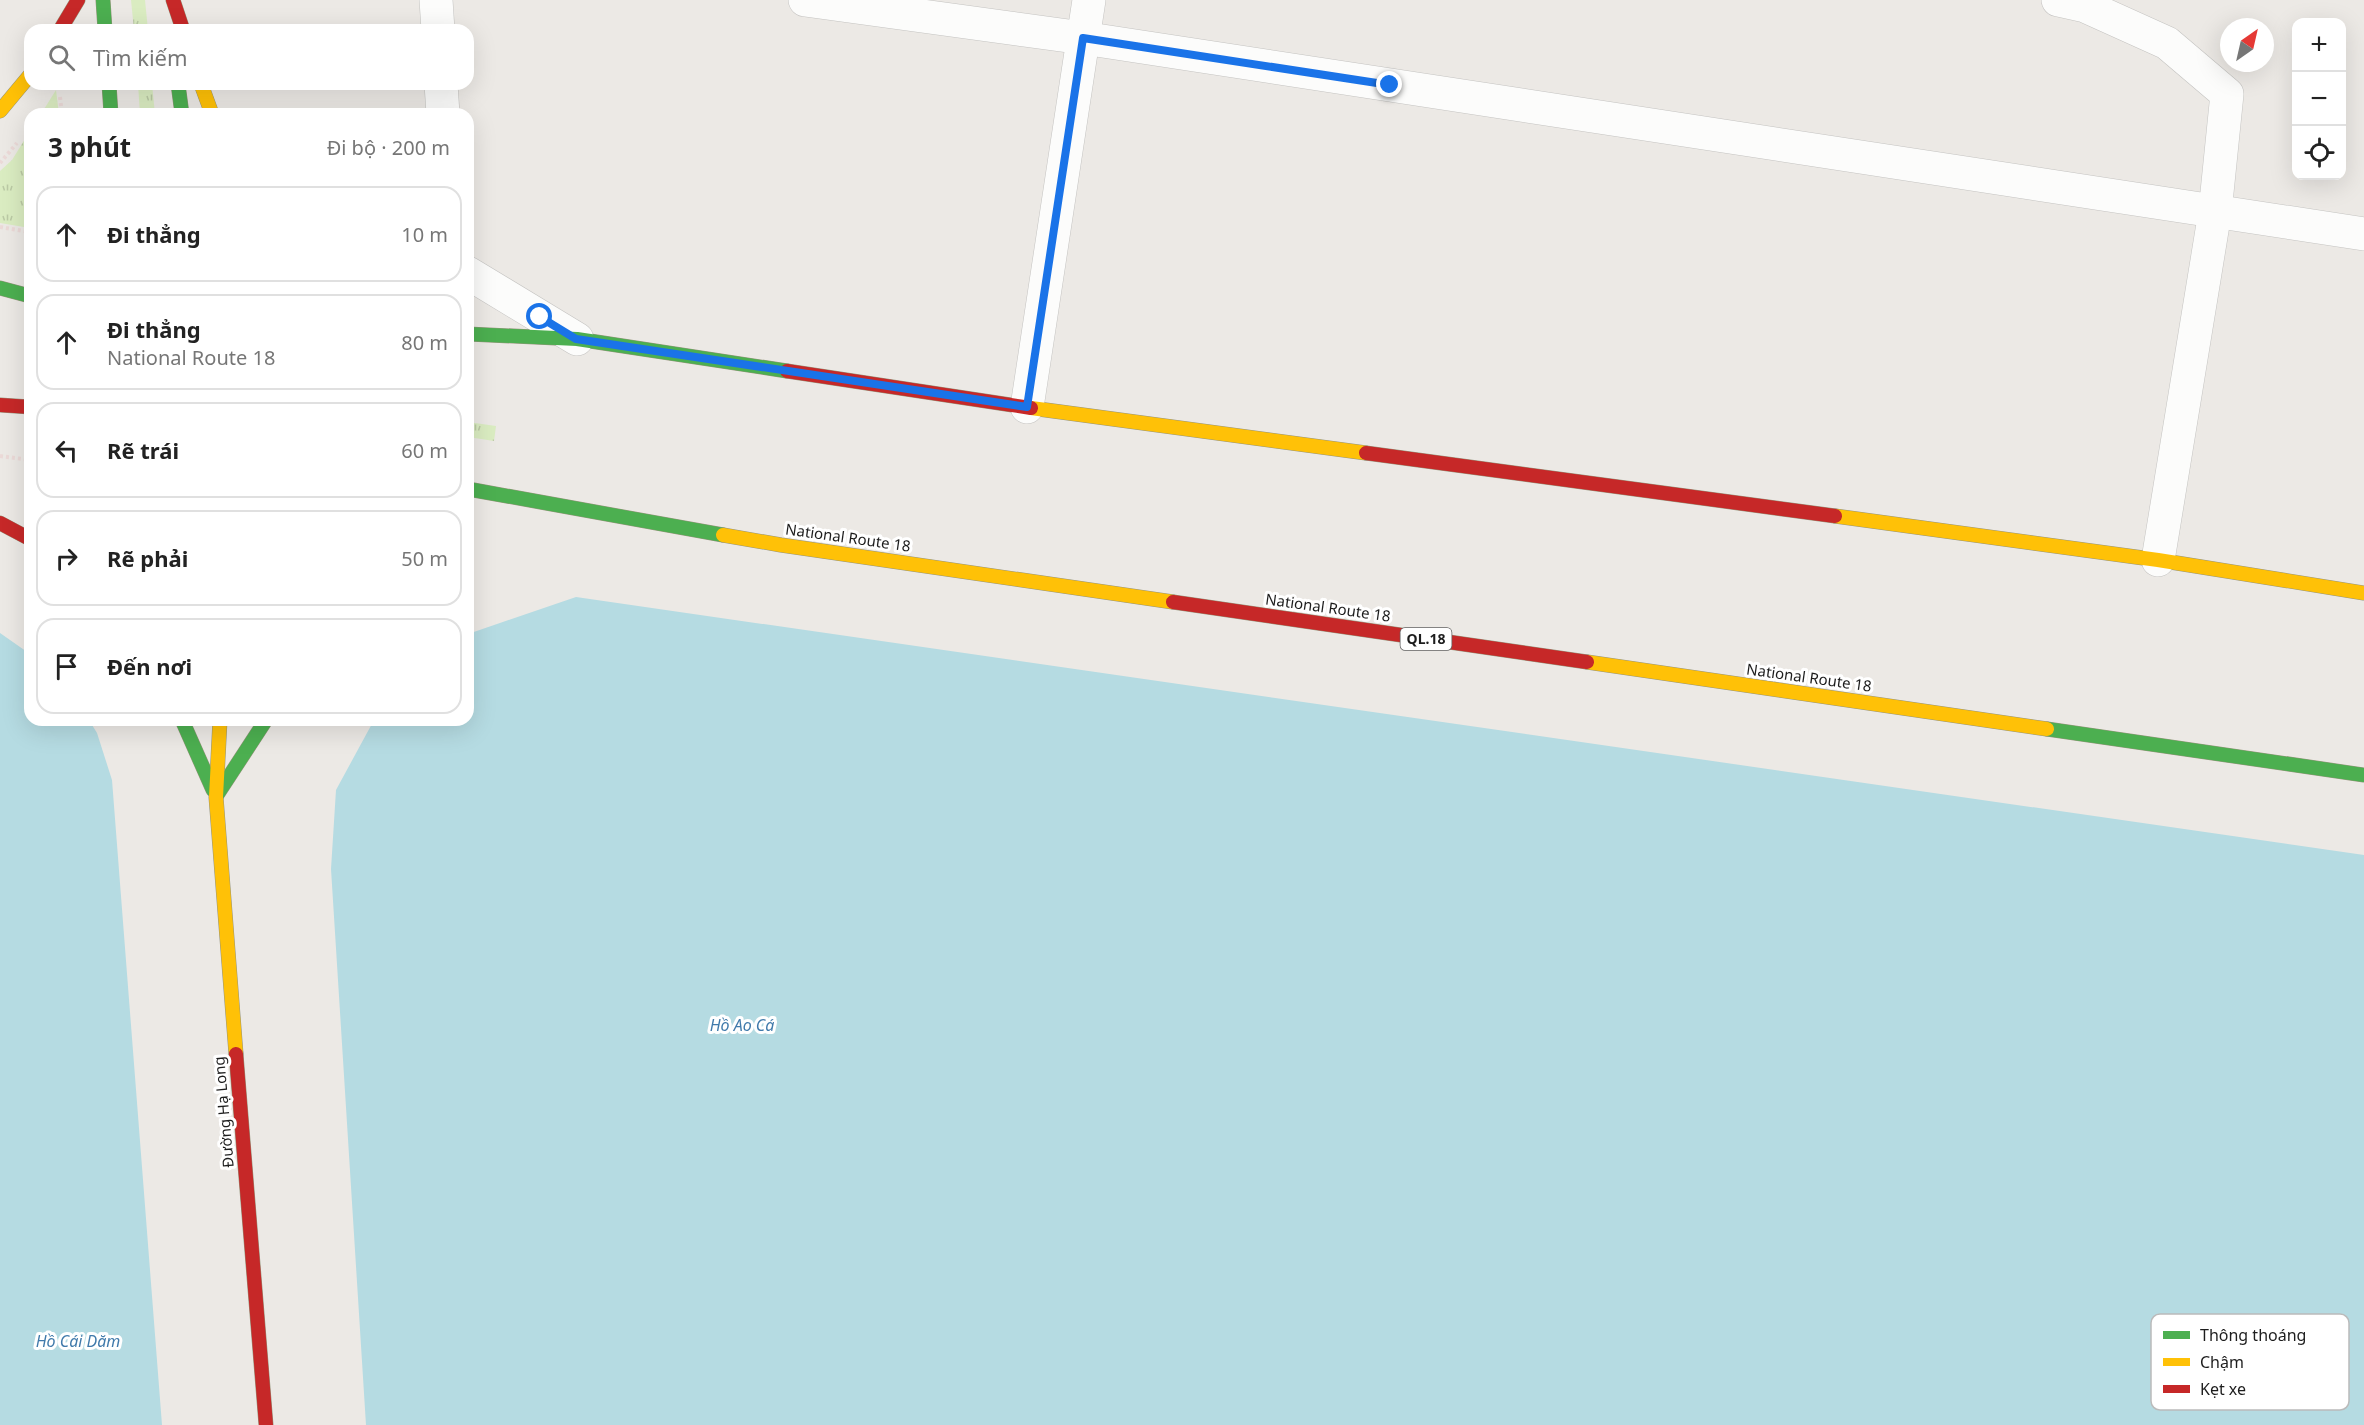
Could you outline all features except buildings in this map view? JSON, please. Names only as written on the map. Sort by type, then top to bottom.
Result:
[{"type":"main road","points":[[64,24],[78,0]]},
{"type":"main road","points":[[103,0],[105,24]]},
{"type":"main road","points":[[168,0],[170,24]]},
{"type":"main road","points":[[173,0],[181,24]]},
{"type":"main road","points":[[0,111],[24,82]]},
{"type":"main road","points":[[109,90],[111,108]]},
{"type":"main road","points":[[179,90],[181,108]]},
{"type":"main road","points":[[203,90],[210,108]]},
{"type":"main road","points":[[0,288],[24,294]]},
{"type":"main road","points":[[477,319],[504,335]]},
{"type":"main road","points":[[474,334],[576,339],[1027,407],[2158,560],[2364,593]]},
{"type":"main road","points":[[0,405],[24,407]]},
{"type":"main road","name":"National Route 18","points":[[474,490],[781,545],[2364,775]]},
{"type":"main road","points":[[475,503],[490,492]]},
{"type":"main road","points":[[0,523],[24,536]]},
{"type":"main road","points":[[185,726],[216,797]]},
{"type":"main road","name":"Đường Hạ Long","points":[[199,726],[216,797]]},
{"type":"main road","name":"Đường Hạ Long","points":[[220,726],[216,797],[266,1425]]},
{"type":"main road","points":[[216,797],[262,726]]},
{"type":"street","points":[[436,0],[438,24]]},
{"type":"street","points":[[805,0],[1083,38],[2364,234]]},
{"type":"street","points":[[1027,407],[1089,0]]},
{"type":"street","points":[[2058,0],[2085,6],[2167,43],[2227,94],[2215,212],[2158,560]]},
{"type":"street","points":[[441,90],[443,108]]},
{"type":"street","points":[[474,277],[576,339]]},
{"type":"path","points":[[0,227],[24,231]]},
{"type":"path","points":[[0,456],[24,459]]},
{"type":"green space","points":[[131,0],[145,0],[147,24],[133,24]]},
{"type":"green space","points":[[56,90],[58,108],[45,108]]},
{"type":"green space","points":[[138,90],[153,90],[154,108],[140,108]]},
{"type":"green space","points":[[24,141],[24,227],[0,223],[0,171],[12,160]]},
{"type":"green space","points":[[474,423],[496,426],[494,441],[474,438]]},
{"type":"water","name":"Hồ Ao Cá","points":[[576,597],[2364,855],[2364,1425],[366,1425],[331,869],[336,790],[371,726],[474,726],[474,632]]},
{"type":"water","name":"Hồ Cái Dăm","points":[[0,633],[24,650],[24,726],[93,726],[112,780],[162,1425],[0,1425]]},
{"type":"traffic: fast","points":[[103,0],[105,24]]},
{"type":"traffic: fast","points":[[109,90],[111,108]]},
{"type":"traffic: fast","points":[[179,90],[181,108]]},
{"type":"traffic: fast","points":[[0,288],[24,294]]},
{"type":"traffic: fast","points":[[474,334],[577,339],[787,371]]},
{"type":"traffic: fast","points":[[474,490],[723,535]]},
{"type":"traffic: fast","points":[[185,726],[213,790]]},
{"type":"traffic: fast","points":[[217,795],[262,726]]},
{"type":"traffic: fast","points":[[2047,729],[2364,775]]},
{"type":"traffic: slow","points":[[0,111],[24,82]]},
{"type":"traffic: slow","points":[[203,90],[210,108]]},
{"type":"traffic: slow","points":[[1031,408],[1366,453]]},
{"type":"traffic: slow","points":[[1835,516],[2158,560],[2364,593]]},
{"type":"traffic: slow","points":[[723,535],[1173,602]]},
{"type":"traffic: slow","points":[[1587,662],[2047,729]]},
{"type":"traffic: slow","points":[[220,726],[216,797],[236,1054]]},
{"type":"traffic: jam","points":[[64,24],[78,0]]},
{"type":"traffic: jam","points":[[173,0],[181,24]]},
{"type":"traffic: jam","points":[[787,371],[1031,408]]},
{"type":"traffic: jam","points":[[0,405],[24,407]]},
{"type":"traffic: jam","points":[[1366,453],[1835,516]]},
{"type":"traffic: jam","points":[[0,523],[24,536]]},
{"type":"traffic: jam","points":[[1173,602],[1587,662]]},
{"type":"traffic: jam","points":[[236,1054],[266,1425]]},
{"type":"route","points":[[540,317],[576,339],[1027,407],[1083,38],[1390,85]]}]
